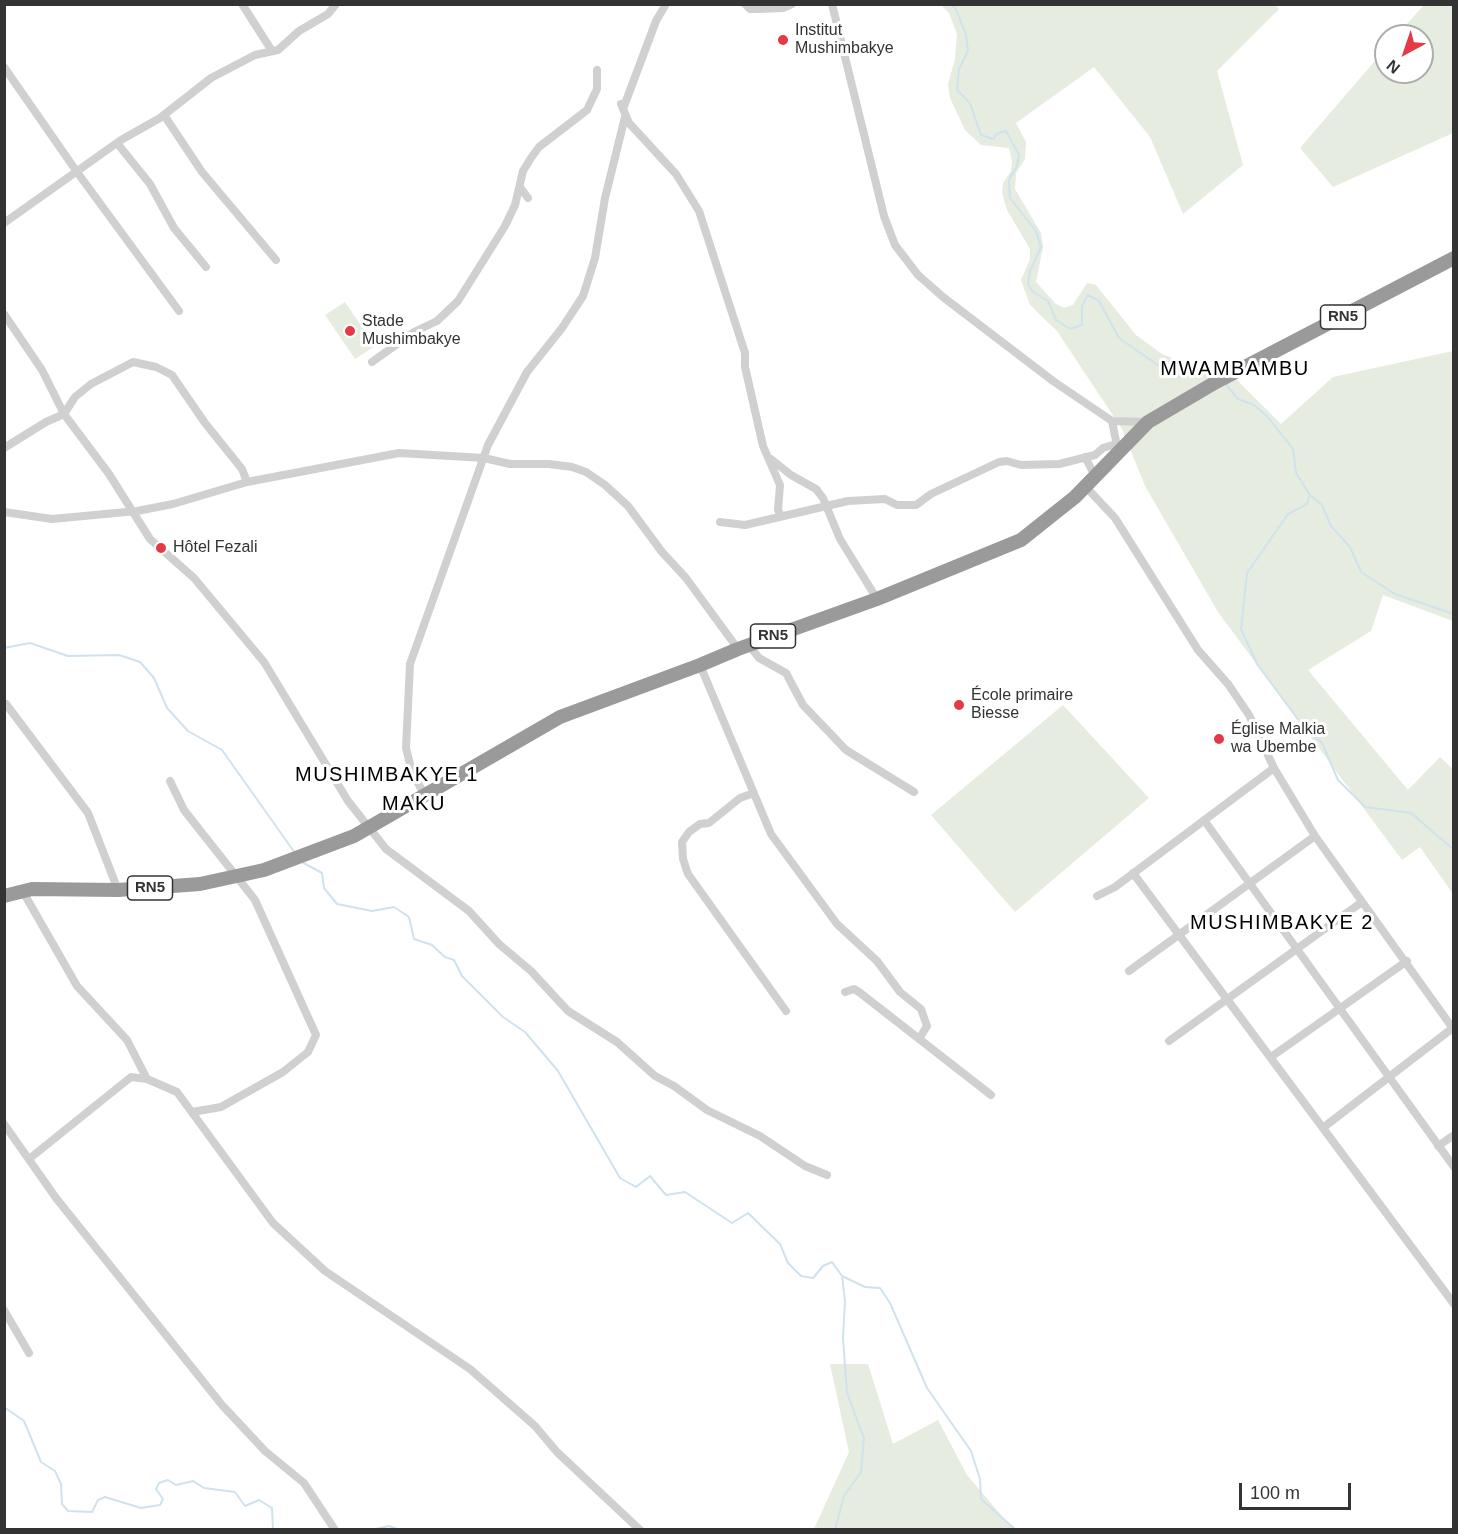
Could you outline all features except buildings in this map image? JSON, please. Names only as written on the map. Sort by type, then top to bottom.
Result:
[{"type":"highway","name":"RN5","points":[[4,896],[22,890],[118,890],[200,884],[238,876],[299,858],[370,829],[423,794],[560,717],[877,599],[1021,540],[1064,507],[1090,481],[1117,448],[1148,422],[1216,382],[1454,258]]},
{"type":"street","points":[[242,4],[272,51]]},
{"type":"street","points":[[4,223],[117,143],[164,115],[222,71],[255,55],[272,51],[328,14],[336,4]]},
{"type":"street","points":[[423,794],[412,771],[406,748],[407,678],[416,644],[488,445],[520,383],[583,296],[595,258],[623,110],[656,21],[666,4]]},
{"type":"street","points":[[745,4],[750,9],[759,9],[783,8],[792,4]]},
{"type":"street","points":[[832,4],[884,216],[890,236],[902,257],[942,297],[1053,381],[1112,421],[1148,422]]},
{"type":"street","points":[[4,67],[77,172],[179,311]]},
{"type":"street","points":[[372,362],[414,332],[437,321],[458,301],[472,275],[505,226],[515,205],[523,171],[539,147],[587,110],[597,89],[597,69]]},
{"type":"street","points":[[623,110],[676,174],[699,212],[745,353],[745,367],[763,446],[780,484],[778,510],[781,516]]},
{"type":"street","points":[[164,115],[202,172],[276,260]]},
{"type":"street","points":[[117,143],[150,184],[174,228],[206,267]]},
{"type":"street","points":[[520,186],[528,198]]},
{"type":"street","points":[[4,314],[42,370],[64,414],[109,474],[150,539],[194,578],[273,674],[348,801],[393,856],[469,911],[499,944],[518,957],[553,997],[582,1022],[617,1042],[655,1076],[674,1086],[707,1110],[759,1136],[805,1166],[827,1175]]},
{"type":"street","points":[[4,448],[45,422],[64,414],[75,398],[91,384],[133,362],[165,370],[172,375],[205,423],[231,453],[246,475],[247,482]]},
{"type":"street","points":[[720,522],[745,525],[848,501],[874,502],[885,499],[897,505],[916,505],[931,495],[999,462],[1033,465],[1059,464],[1095,455],[1103,448],[1117,448],[1112,421]]},
{"type":"street","points":[[4,512],[52,519],[132,511],[173,504],[247,482],[399,453],[484,458],[510,464],[549,464],[572,467],[586,472],[605,485],[628,506],[662,552],[743,647],[786,673],[803,705],[846,750],[914,792]]},
{"type":"street","points":[[1085,457],[1090,481],[1198,650],[1220,673],[1239,700],[1260,735],[1274,768],[1315,836],[1453,1028],[1324,1127]]},
{"type":"street","points":[[770,458],[791,476],[816,489],[840,539],[877,599]]},
{"type":"street","points":[[700,665],[771,834],[837,924],[877,961],[900,992],[921,1009],[927,1026],[919,1039]]},
{"type":"street","points":[[6,704],[88,813],[118,890]]},
{"type":"street","points":[[1096,896],[1133,873],[1274,768]]},
{"type":"street","points":[[170,781],[184,810],[255,900],[308,1012],[316,1035],[315,1042],[297,1064],[221,1107],[192,1112]]},
{"type":"street","points":[[754,793],[740,798],[709,823],[700,824],[689,832],[682,842],[683,859],[688,874],[786,1011]]},
{"type":"street","points":[[1204,820],[1454,1167]]},
{"type":"street","points":[[1129,971],[1315,836]]},
{"type":"street","points":[[1133,873],[1454,1304]]},
{"type":"street","points":[[22,890],[77,986],[127,1040],[147,1079]]},
{"type":"street","points":[[1169,1041],[1362,902]]},
{"type":"street","points":[[1271,1057],[1407,961]]},
{"type":"street","points":[[845,992],[854,989],[859,992],[991,1095]]},
{"type":"street","points":[[29,1159],[131,1077],[147,1079],[177,1092],[273,1223],[325,1271],[470,1369],[535,1426],[557,1452],[640,1530]]},
{"type":"street","points":[[4,1124],[56,1198],[222,1405],[265,1451],[304,1483],[335,1530]]},
{"type":"street","points":[[1438,1146],[1454,1135]]},
{"type":"street","points":[[4,1310],[29,1353]]},
{"type":"shaded area","points":[[1274,4],[1279,9],[1217,71],[1243,165],[1183,214],[1150,137],[1094,67],[1016,123],[1026,142],[1025,159],[1016,173],[1015,189],[1041,233],[1043,247],[1036,282],[1056,304],[1064,308],[1073,305],[1087,283],[1096,285],[1136,335],[1162,354],[1185,363],[1217,367],[1236,379],[1281,424],[1333,377],[1453,351],[1453,621],[1383,595],[1371,631],[1308,670],[1408,790],[1440,757],[1453,769],[1453,894],[1420,847],[1402,860],[1218,612],[1145,486],[1122,429],[1057,331],[1030,305],[1021,280],[1030,259],[1030,249],[1007,210],[1002,193],[1003,183],[1011,171],[1012,161],[1009,148],[981,145],[965,130],[950,98],[948,84],[955,59],[957,34],[949,13],[941,5]]},
{"type":"shaded area","points":[[1424,5],[1453,5],[1453,133],[1333,187],[1300,148],[1374,62],[1374,84],[1434,84],[1434,24],[1407,24]]},
{"type":"shaded area","name":"Stade Mushimbakye","points":[[345,302],[375,346],[355,359],[325,315]]},
{"type":"shaded area","points":[[1063,705],[1149,798],[1015,912],[931,815]]},
{"type":"shaded area","points":[[830,1364],[868,1364],[893,1444],[938,1420],[967,1475],[1013,1529],[814,1529],[849,1452]]},
{"type":"waterway","points":[[951,4],[956,9],[966,35],[968,51],[959,69],[957,90],[970,103],[981,135],[993,139],[998,133],[1006,131],[1019,155],[1017,166],[1009,180],[1010,198],[1036,231],[1041,247],[1030,271],[1028,284],[1033,292],[1048,301],[1056,320],[1070,329],[1082,325],[1082,306],[1088,295],[1099,301],[1119,338],[1162,368],[1179,377],[1213,373],[1219,375]]},
{"type":"waterway","points":[[1224,382],[1238,399],[1254,405],[1267,416],[1293,449],[1296,473],[1310,495],[1322,505],[1331,526],[1350,547],[1361,572],[1395,594],[1454,614]]},
{"type":"waterway","points":[[1310,495],[1307,504],[1288,514],[1247,573],[1241,629],[1257,664],[1302,725],[1322,743],[1338,780],[1365,807],[1411,813],[1454,850]]},
{"type":"waterway","points":[[4,648],[30,643],[68,656],[119,655],[140,662],[154,678],[167,708],[188,731],[222,750],[295,853]]},
{"type":"waterway","points":[[302,862],[322,873],[324,888],[337,904],[372,911],[394,907],[409,917],[414,939],[432,945],[445,957],[454,960],[462,976],[503,1017],[525,1032],[558,1071],[620,1178],[636,1187],[650,1176],[666,1195],[685,1192],[732,1223],[748,1213],[780,1244],[788,1263],[801,1276],[813,1278],[823,1266],[832,1262],[842,1276],[865,1287],[880,1288],[890,1303],[927,1388],[971,1451],[980,1479],[981,1499],[1016,1530]]},
{"type":"waterway","points":[[835,1530],[844,1496],[861,1472],[864,1438],[847,1393],[843,1338],[845,1301],[842,1276]]},
{"type":"waterway","points":[[4,1407],[24,1421],[41,1462],[55,1471],[61,1484],[62,1504],[68,1511],[92,1512],[98,1500],[105,1497],[141,1508],[160,1505],[163,1499],[156,1489],[159,1483],[168,1480],[176,1485],[193,1481],[204,1488],[235,1492],[245,1506],[259,1500],[272,1508],[273,1530]]},
{"type":"waterway","points":[[371,1530],[389,1526],[400,1530]]},
{"type":"place","name":"Institut Mushimbakye","points":[[783,40]]},
{"type":"place","name":"Stade Mushimbakye","points":[[350,331]]},
{"type":"place","name":"Hôtel Fezali","points":[[161,548]]},
{"type":"place","name":"École primaire Biesse","points":[[959,705]]},
{"type":"place","name":"Église Malkia wa Ubembe","points":[[1219,739]]},
{"type":"district","name":"MWAMBAMBU","points":[[1235,369]]},
{"type":"district","name":"MUSHIMBAKYE 1","points":[[387,775]]},
{"type":"district","name":"MAKU","points":[[414,804]]},
{"type":"district","name":"MUSHIMBAKYE 2","points":[[1282,923]]}]
